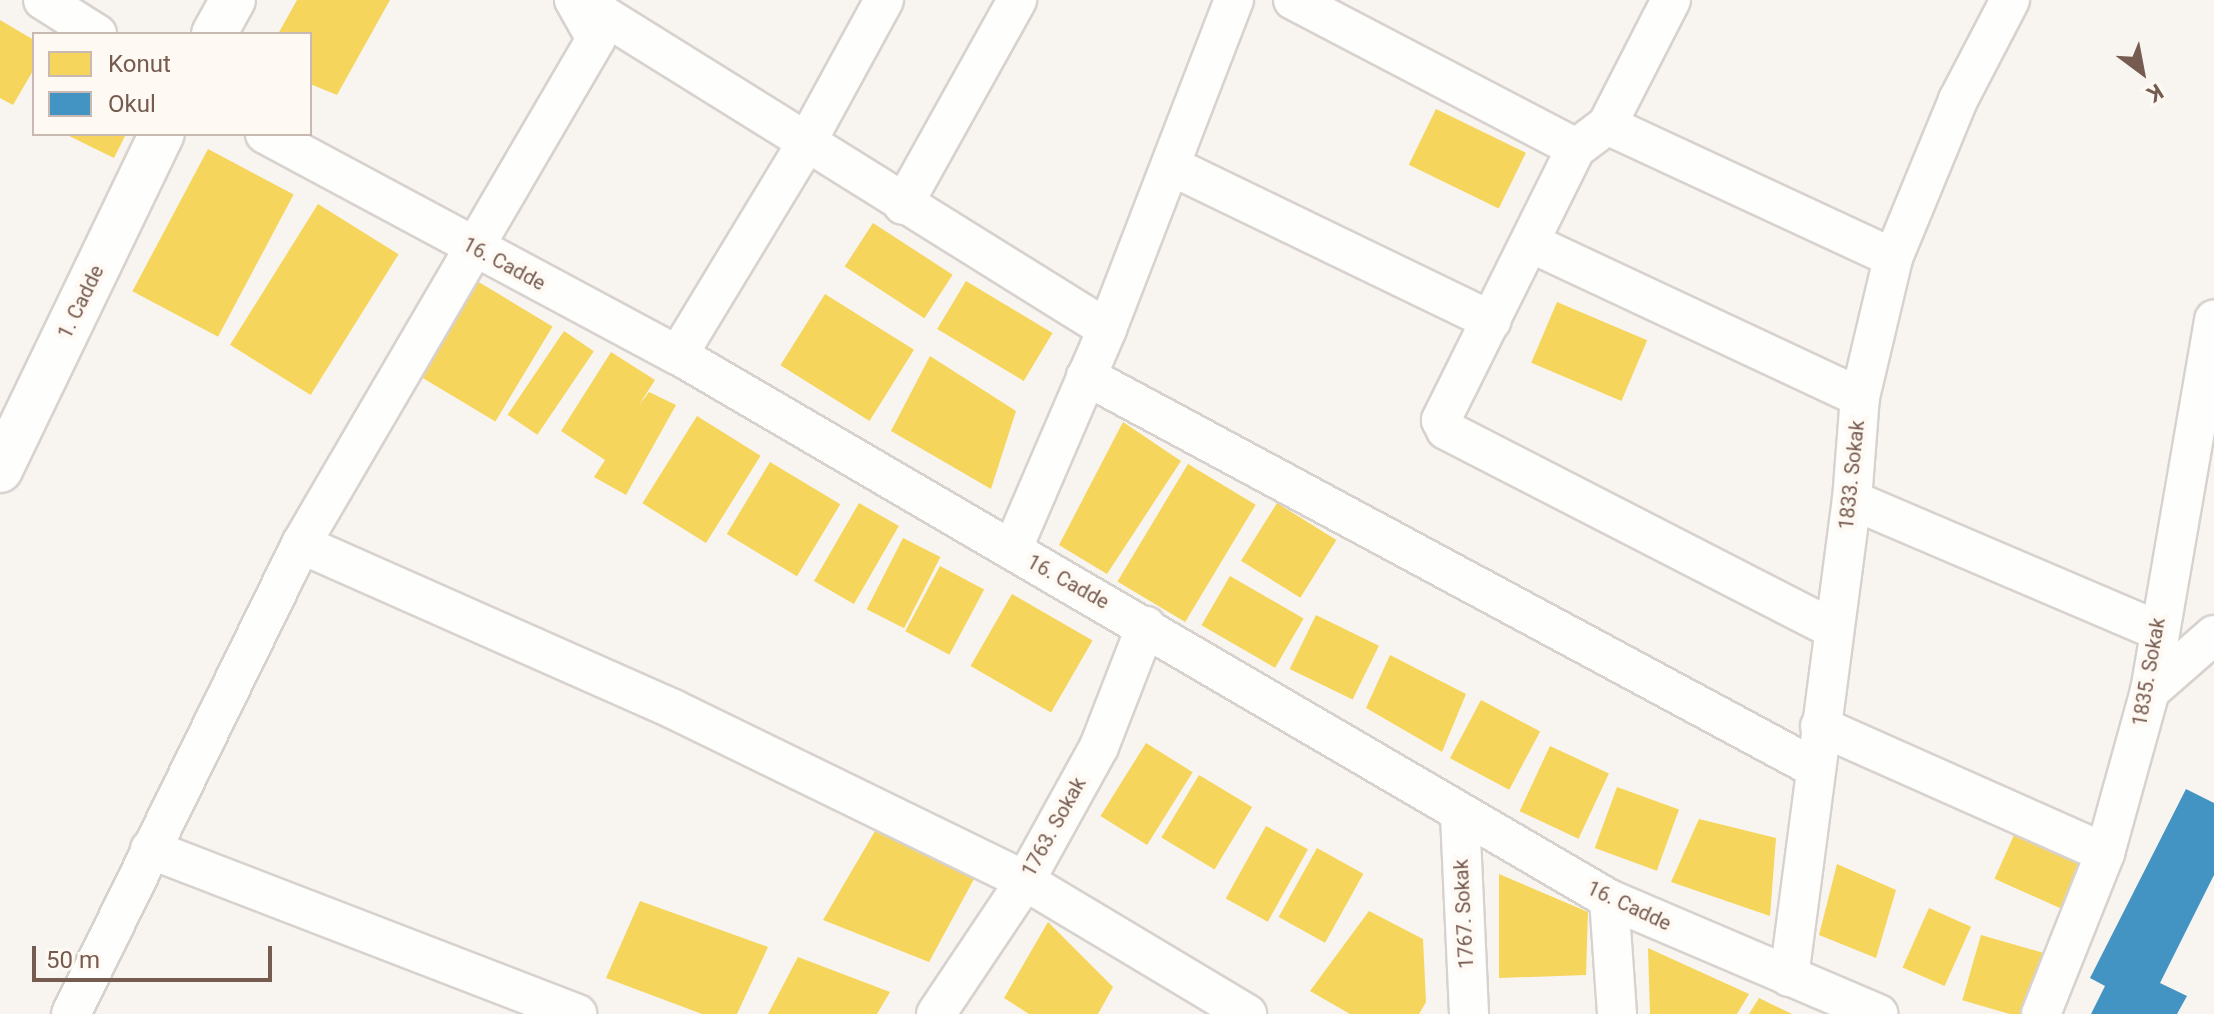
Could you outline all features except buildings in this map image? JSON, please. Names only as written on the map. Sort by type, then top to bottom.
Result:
[{"type":"street","points":[[43,0],[94,32]]},
{"type":"street","points":[[215,32],[233,0]]},
{"type":"street","points":[[576,0],[805,145],[1107,329]]},
{"type":"street","points":[[71,1014],[301,544],[596,39],[576,0]]},
{"type":"street","points":[[678,355],[805,145],[884,0]]},
{"type":"street","points":[[903,205],[1017,0]]},
{"type":"street","points":[[1012,550],[1107,329],[1234,0]]},
{"type":"street","points":[[1293,0],[1576,148]]},
{"type":"street","points":[[1671,0],[1607,125],[1576,148],[1533,244],[1441,420],[1446,430],[1831,628]]},
{"type":"street","name":"1833. Sokak","points":[[1789,977],[1831,628],[1852,500],[1860,397],[1893,258],[1958,100],[2010,0]]},
{"type":"street","points":[[1607,125],[1893,258]]},
{"type":"street","name":"1. Cadde","points":[[0,470],[161,136]]},
{"type":"street","name":"16. Cadde","points":[[269,136],[475,250],[678,355],[1146,626],[1460,815],[1609,899],[1879,1014]]},
{"type":"street","points":[[1171,166],[1491,321]]},
{"type":"street","points":[[1533,244],[1860,397]]},
{"type":"street","name":"1835. Sokak","points":[[2041,1014],[2105,853],[2150,691],[2157,630],[2214,319]]},
{"type":"street","points":[[1086,376],[1813,767]]},
{"type":"street","points":[[1852,500],[2157,630]]},
{"type":"street","points":[[301,544],[673,709],[1025,881],[1247,1014]]},
{"type":"street","name":"1763. Sokak","points":[[936,1014],[1025,881],[1099,747],[1146,626]]},
{"type":"street","points":[[2150,691],[2214,635]]},
{"type":"street","points":[[1820,726],[2105,853]]},
{"type":"street","name":"1767. Sokak","points":[[1460,815],[1469,1014]]},
{"type":"street","points":[[150,849],[577,1014]]},
{"type":"street","points":[[1609,899],[1617,1014]]}]
